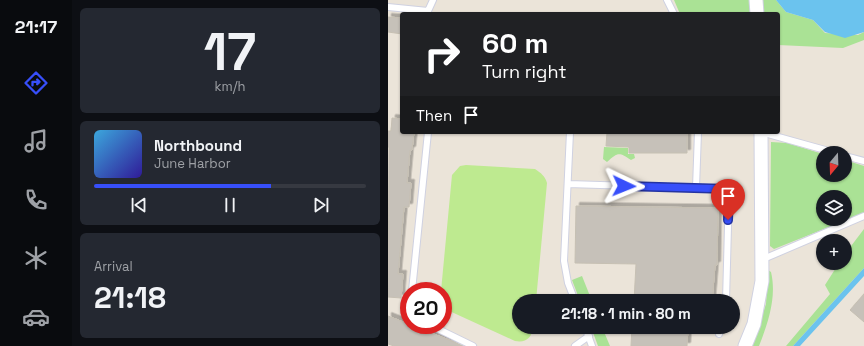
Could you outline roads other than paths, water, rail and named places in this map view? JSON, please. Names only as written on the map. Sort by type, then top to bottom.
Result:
[{"type":"street","points":[[756,0],[757,12]]},
{"type":"street","points":[[745,346],[754,324],[762,281],[761,134]]},
{"type":"lane","points":[[388,7],[428,11],[433,0]]},
{"type":"lane","points":[[667,0],[673,12]]},
{"type":"lane","points":[[413,282],[428,134]]},
{"type":"lane","points":[[570,134],[564,261],[568,283],[572,294]]},
{"type":"lane","points":[[696,188],[698,134]]},
{"type":"lane","points":[[768,134],[816,147]]},
{"type":"lane","points":[[852,158],[864,161]]},
{"type":"lane","points":[[568,184],[729,189],[726,294]]},
{"type":"lane","points":[[762,260],[864,216]]},
{"type":"lane","points":[[448,334],[473,346]]},
{"type":"lane","points":[[575,346],[589,336],[592,346]]},
{"type":"water","points":[[776,0],[864,0],[864,32],[845,38],[825,32],[813,20],[786,12]]},
{"type":"water","points":[[864,268],[864,276],[800,346],[793,346]]}]
